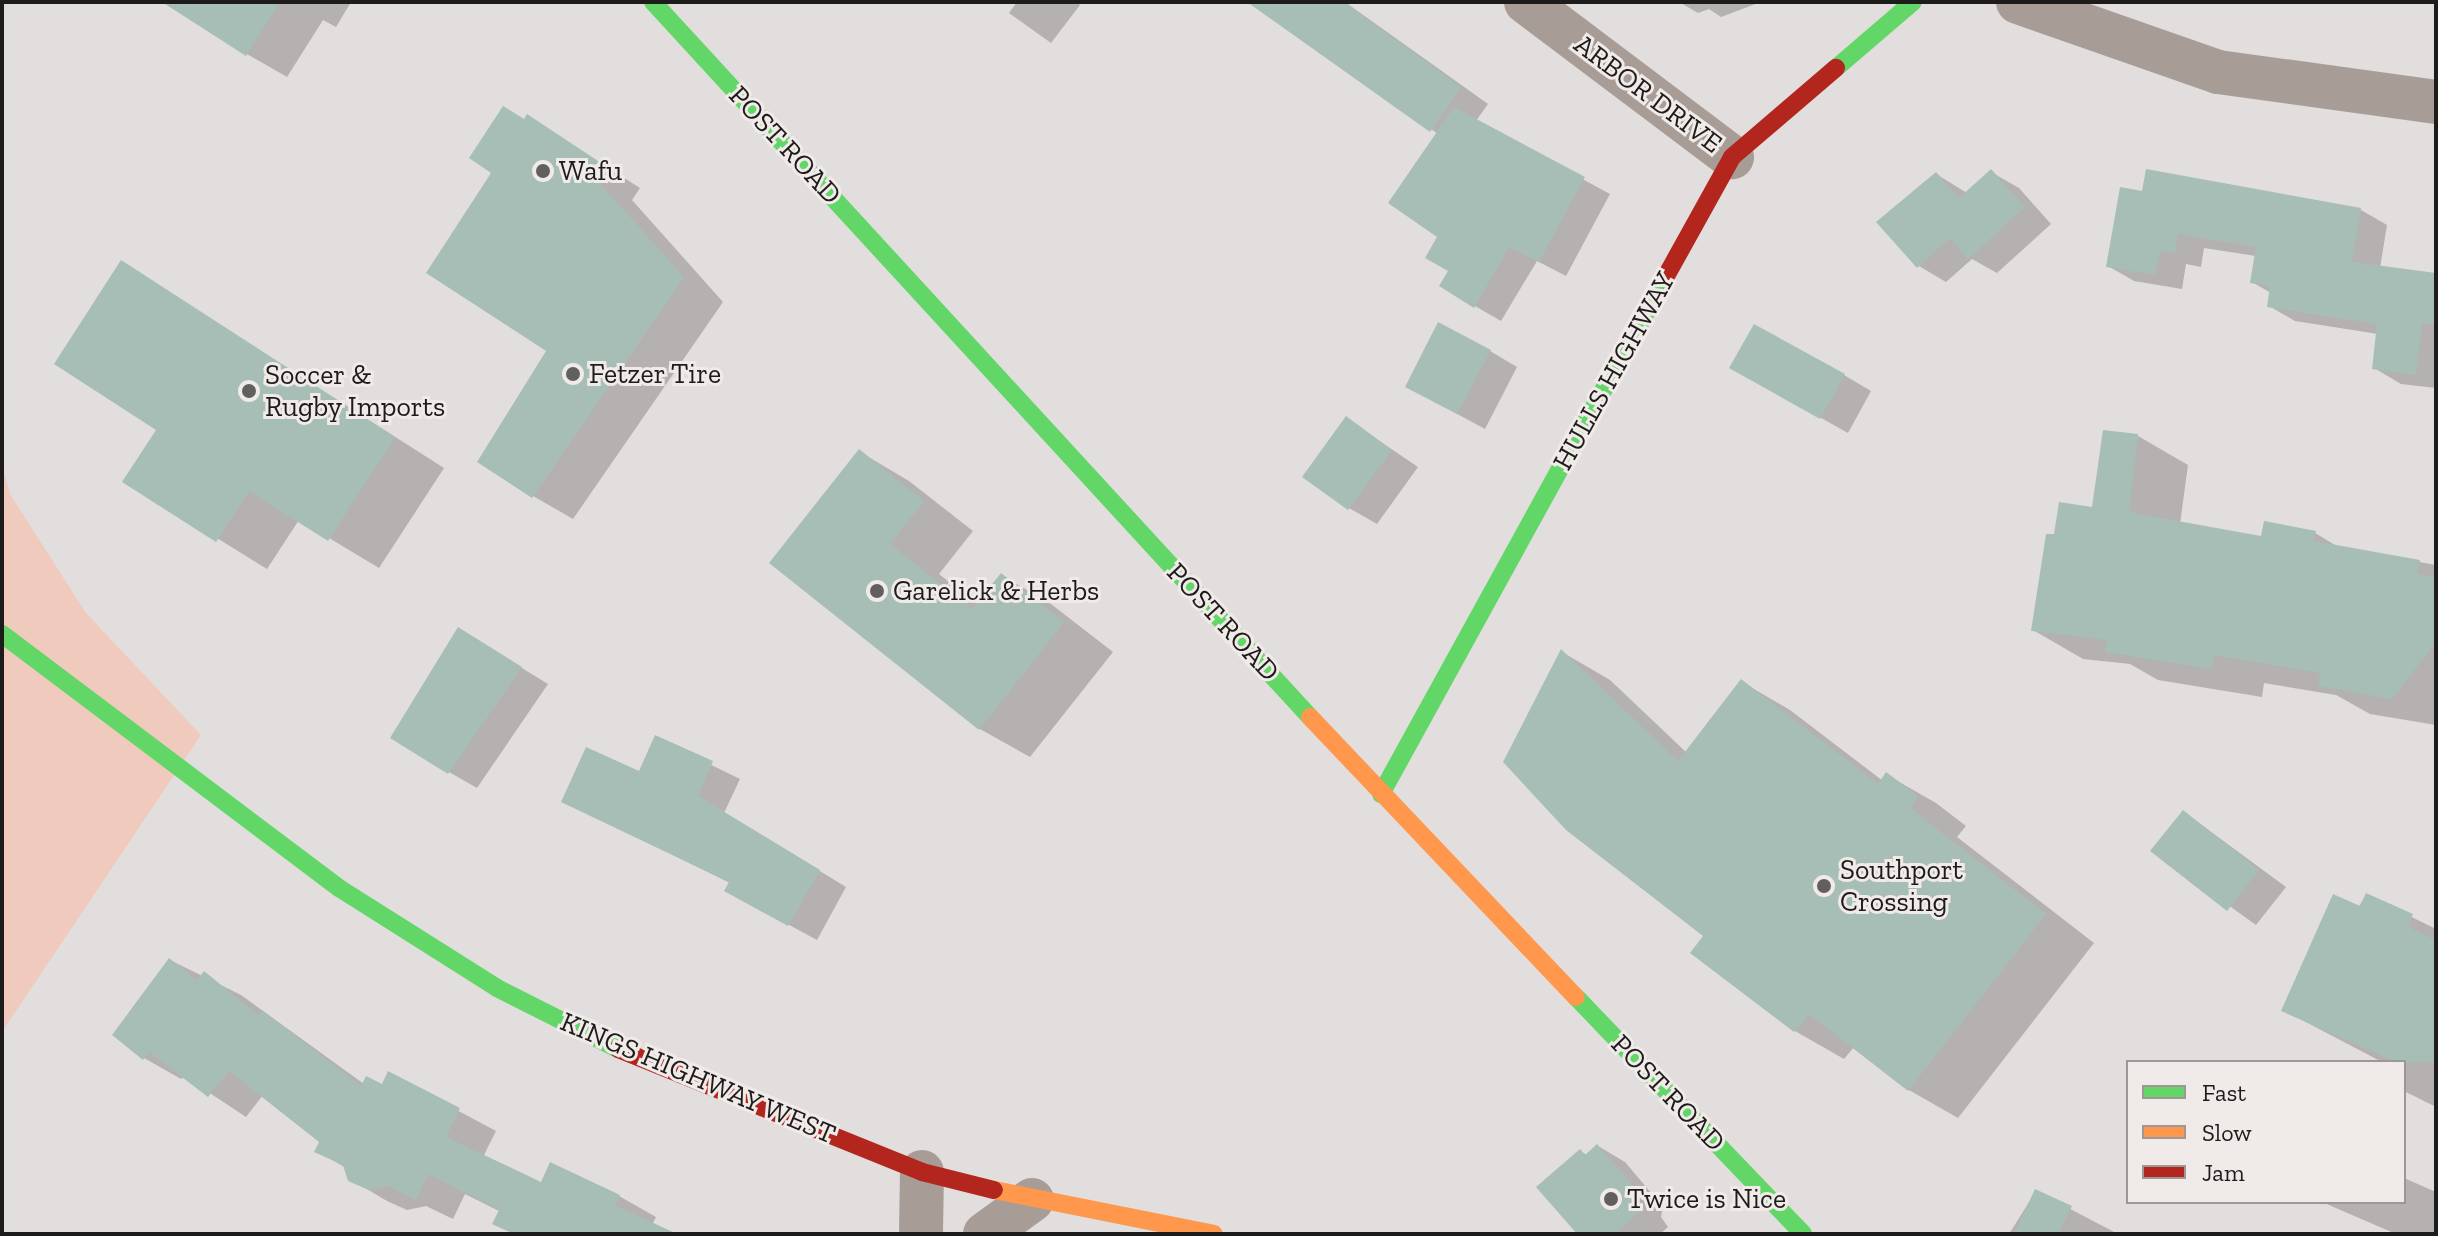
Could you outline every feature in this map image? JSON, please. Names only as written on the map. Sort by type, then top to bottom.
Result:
[{"type":"street","name":"POST ROAD","points":[[653,2],[1381,794],[1803,1234]]},
{"type":"street","name":"ARBOR DRIVE","points":[[1526,2],[1732,157]]},
{"type":"street","name":"HULLS HIGHWAY","points":[[1381,794],[1732,157],[1913,2]]},
{"type":"street","points":[[2018,2],[2218,72],[2436,102]]},
{"type":"street","name":"KINGS HIGHWAY WEST","points":[[2,634],[339,888],[497,988],[635,1058],[922,1172],[1032,1200],[1214,1234]]},
{"type":"street","points":[[921,1234],[922,1172]]},
{"type":"street","points":[[985,1234],[1032,1200]]},
{"type":"shaded area","points":[[2,465],[10,494],[86,613],[201,735],[2,1032]]},
{"type":"building","points":[[162,2],[280,2],[246,56]]},
{"type":"building","points":[[1247,2],[1344,2],[1461,87],[1430,132]]},
{"type":"building","points":[[503,106],[524,119],[527,114],[601,163],[593,176],[684,277],[532,498],[477,462],[546,351],[426,273],[491,173],[469,158]]},
{"type":"building","points":[[1454,107],[1585,177],[1539,262],[1509,247],[1474,308],[1439,286],[1448,271],[1425,258],[1437,237],[1388,203]]},
{"type":"building","points":[[1991,169],[2025,207],[1968,259],[1950,238],[1917,268],[1876,222],[1936,172],[1959,198]]},
{"type":"building","points":[[2146,169],[2361,208],[2352,262],[2436,273],[2436,325],[2422,323],[2416,375],[2372,369],[2377,324],[2267,307],[2270,286],[2250,283],[2256,247],[2178,234],[2175,253],[2160,251],[2155,275],[2106,267],[2120,187],[2142,191]]},
{"type":"building","points":[[121,260],[395,437],[328,541],[249,491],[216,542],[122,482],[156,430],[54,364]]},
{"type":"building","points":[[1438,322],[1491,350],[1457,414],[1405,387]]},
{"type":"building","points":[[1754,324],[1845,374],[1820,419],[1729,368]]},
{"type":"building","points":[[1346,416],[1392,450],[1348,510],[1302,477]]},
{"type":"building","points":[[2103,430],[2138,434],[2129,511],[2133,513],[2261,536],[2264,521],[2316,531],[2314,541],[2420,560],[2418,574],[2436,578],[2436,642],[2392,699],[2318,686],[2320,673],[2214,655],[2212,669],[2105,652],[2107,640],[2031,631],[2046,534],[2054,534],[2059,502],[2092,507]]},
{"type":"building","name":"Garelick & Herbs","points":[[859,449],[924,501],[890,544],[972,609],[1001,573],[1064,622],[979,730],[769,563]]},
{"type":"building","points":[[458,627],[522,667],[448,774],[390,738]]},
{"type":"building","name":"Southport Crossing","points":[[1561,649],[1678,761],[1741,679],[1878,784],[1886,772],[1918,796],[1910,808],[2046,914],[1908,1091],[1809,1014],[1794,1032],[1690,953],[1703,936],[1566,830],[1503,762]]},
{"type":"building","points":[[655,735],[713,761],[698,796],[820,870],[788,926],[724,891],[729,882],[561,802],[586,747],[639,771]]},
{"type":"building","points":[[2183,810],[2259,870],[2227,911],[2150,851]]},
{"type":"building","points":[[2366,893],[2413,914],[2408,927],[2436,940],[2436,1062],[2391,1060],[2281,1011],[2333,894],[2360,906]]},
{"type":"building","points":[[169,958],[197,980],[204,971],[258,1015],[262,1010],[361,1086],[366,1076],[382,1084],[388,1071],[460,1108],[446,1137],[541,1182],[550,1162],[620,1195],[615,1205],[677,1234],[514,1234],[492,1224],[499,1210],[428,1174],[416,1200],[388,1186],[369,1190],[348,1181],[343,1165],[314,1152],[319,1142],[229,1071],[208,1097],[149,1052],[143,1060],[112,1035]]},
{"type":"building","points":[[1597,1144],[1636,1189],[1634,1200],[1642,1210],[1615,1234],[1577,1234],[1536,1187],[1580,1149],[1585,1155]]},
{"type":"building","points":[[2035,1189],[2072,1206],[2058,1234],[2014,1234]]},
{"type":"traffic: fast","points":[[653,2],[1310,717]]},
{"type":"traffic: fast","points":[[1836,68],[1913,2]]},
{"type":"traffic: fast","points":[[1381,794],[1665,278]]},
{"type":"traffic: fast","points":[[2,634],[339,888],[497,988],[618,1049]]},
{"type":"traffic: fast","points":[[1576,997],[1803,1234]]},
{"type":"traffic: slow","points":[[1310,717],[1576,997]]},
{"type":"traffic: slow","points":[[994,1190],[1214,1234]]},
{"type":"traffic: jam","points":[[1665,278],[1732,157],[1836,68]]},
{"type":"traffic: jam","points":[[618,1049],[922,1172],[994,1190]]},
{"type":"place","name":"Wafu","points":[[543,171]]},
{"type":"place","name":"Fetzer Tire","points":[[573,374]]},
{"type":"place","name":"Soccer & Rugby Imports","points":[[249,391]]},
{"type":"place","name":"Garelick & Herbs","points":[[877,591]]},
{"type":"place","name":"Southport Crossing","points":[[1824,886]]},
{"type":"place","name":"Twice is Nice","points":[[1611,1199]]}]
